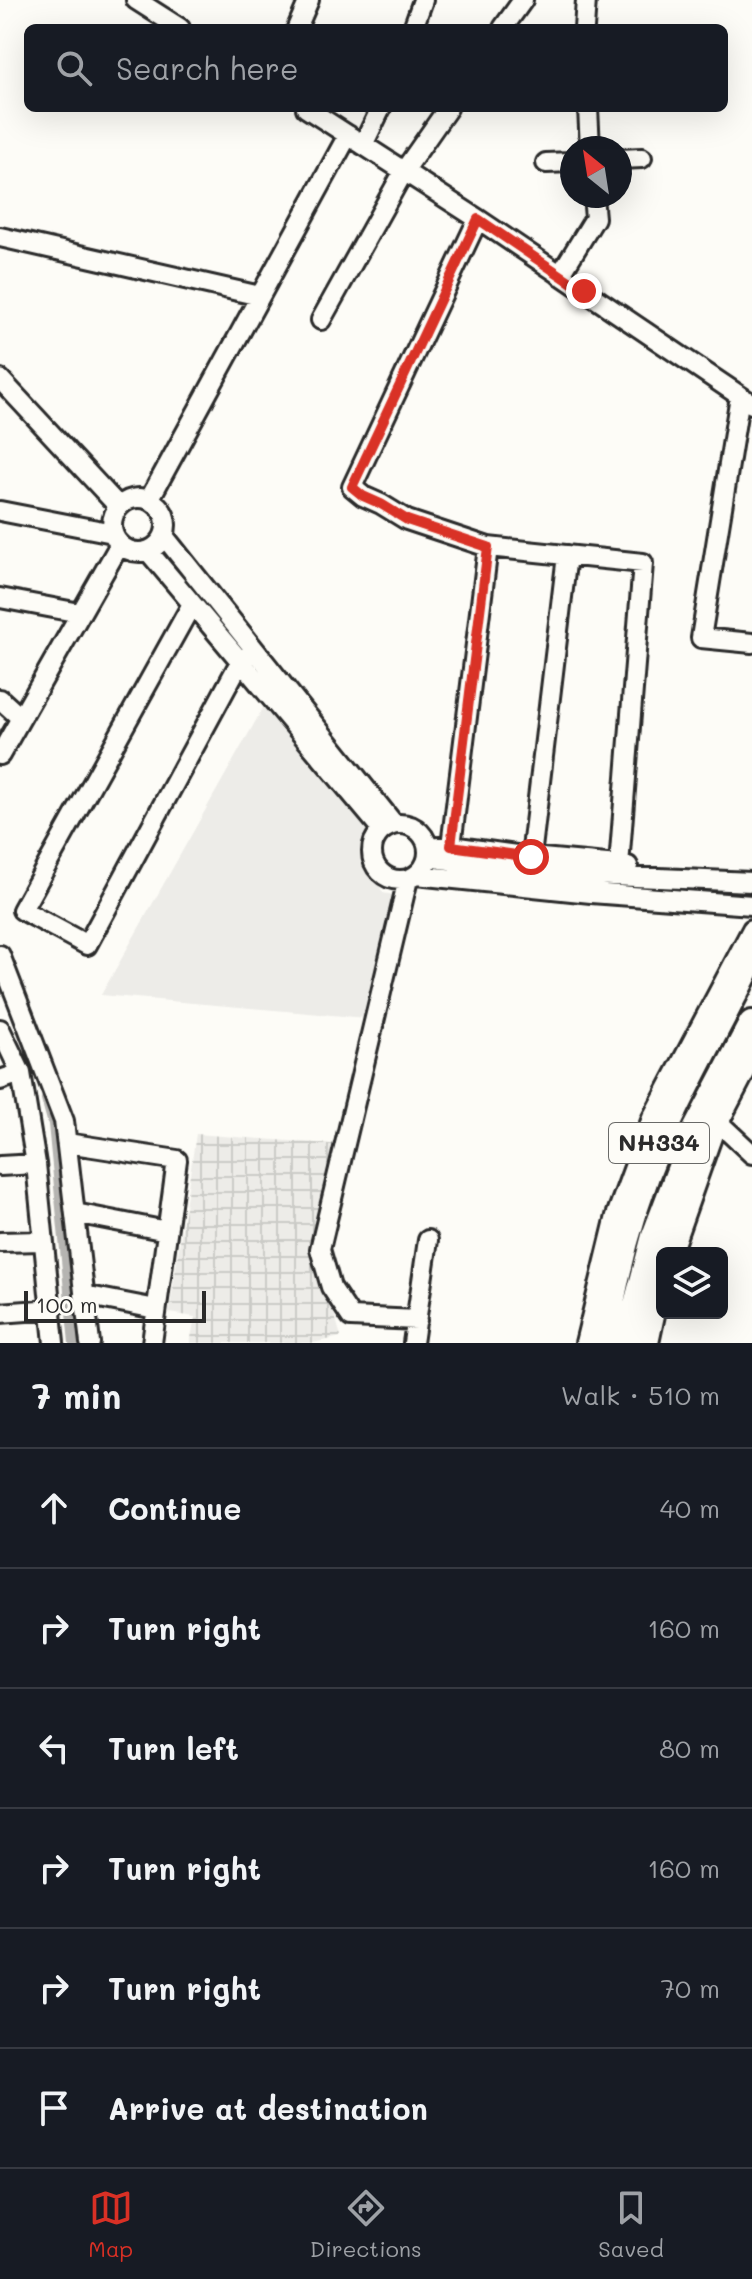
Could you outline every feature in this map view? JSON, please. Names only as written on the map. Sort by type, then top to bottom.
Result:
[{"type":"highway","name":"NH334","points":[[604,1343],[632,1220],[659,1144],[752,958]]},
{"type":"highway","name":"NH334","points":[[627,1343],[655,1236],[693,1136],[752,1024]]},
{"type":"street","points":[[136,0],[156,6],[176,24]]},
{"type":"street","points":[[299,24],[309,0]]},
{"type":"street","points":[[414,24],[423,0]]},
{"type":"street","points":[[584,24],[586,0]]},
{"type":"street","points":[[505,24],[517,2]]},
{"type":"street","points":[[312,112],[478,219],[746,400],[701,638],[752,643]]},
{"type":"street","points":[[149,500],[260,296],[355,140],[378,112]]},
{"type":"street","points":[[321,320],[404,171],[445,112]]},
{"type":"street","points":[[588,112],[589,136]]},
{"type":"street","points":[[632,158],[642,158]]},
{"type":"street","points":[[546,163],[560,162]]},
{"type":"street","points":[[560,275],[595,218],[594,208]]},
{"type":"street","points":[[478,219],[352,487],[407,520],[488,547],[643,563],[618,872]]},
{"type":"street","points":[[0,237],[260,296]]},
{"type":"street","points":[[0,379],[119,507]]},
{"type":"street","points":[[0,511],[116,538],[130,551],[148,551],[155,547],[164,536],[165,519],[162,511],[149,500],[133,499],[119,507],[112,523],[116,538],[80,613],[0,755]]},
{"type":"street","points":[[164,536],[186,563],[247,656],[388,827]]},
{"type":"street","points":[[451,846],[488,547]]},
{"type":"street","points":[[148,551],[192,604],[247,656]]},
{"type":"street","points":[[531,857],[567,555]]},
{"type":"street","points":[[170,577],[186,563]]},
{"type":"street","points":[[0,598],[80,613]]},
{"type":"street","points":[[192,604],[22,910],[87,945],[247,656]]},
{"type":"street","points":[[0,699],[21,718]]},
{"type":"street","points":[[428,852],[420,832],[403,824],[388,827],[372,848],[375,865],[389,878],[542,880],[752,905]]},
{"type":"street","points":[[417,1320],[351,1317],[331,1287],[320,1249],[412,877],[428,852],[451,846],[618,872],[743,882]]},
{"type":"street","points":[[428,852],[542,880]]},
{"type":"street","points":[[592,885],[618,872]]},
{"type":"street","points":[[585,1343],[616,1216],[652,1118],[752,929]]},
{"type":"street","points":[[0,955],[64,1121],[90,1343]]},
{"type":"street","points":[[0,1029],[21,1073],[36,1164],[53,1309],[54,1343]]},
{"type":"street","points":[[673,1247],[719,1123],[750,1068]]},
{"type":"street","points":[[0,1080],[21,1073]]},
{"type":"street","points":[[719,1123],[752,1154]]},
{"type":"street","points":[[67,1143],[177,1160],[152,1343]]},
{"type":"street","points":[[0,1166],[36,1164]]},
{"type":"street","points":[[75,1213],[167,1231]]},
{"type":"street","points":[[413,1343],[428,1240]]},
{"type":"street","points":[[0,1242],[43,1241]]},
{"type":"street","points":[[84,1295],[156,1309]]},
{"type":"street","points":[[0,1313],[53,1309]]},
{"type":"street","points":[[649,1343],[656,1310]]},
{"type":"shaded area","points":[[263,708],[284,720],[374,840],[373,873],[383,893],[405,897],[378,1019],[101,995]]},
{"type":"shaded area","points":[[196,1134],[344,1145],[320,1249],[319,1281],[341,1337],[313,1343],[190,1343],[195,1317],[169,1313]]},
{"type":"waterway","points":[[47,1099],[54,1124],[75,1343]]},
{"type":"route","points":[[531,857],[451,846],[488,547],[407,520],[352,487],[478,219],[584,291]]}]
